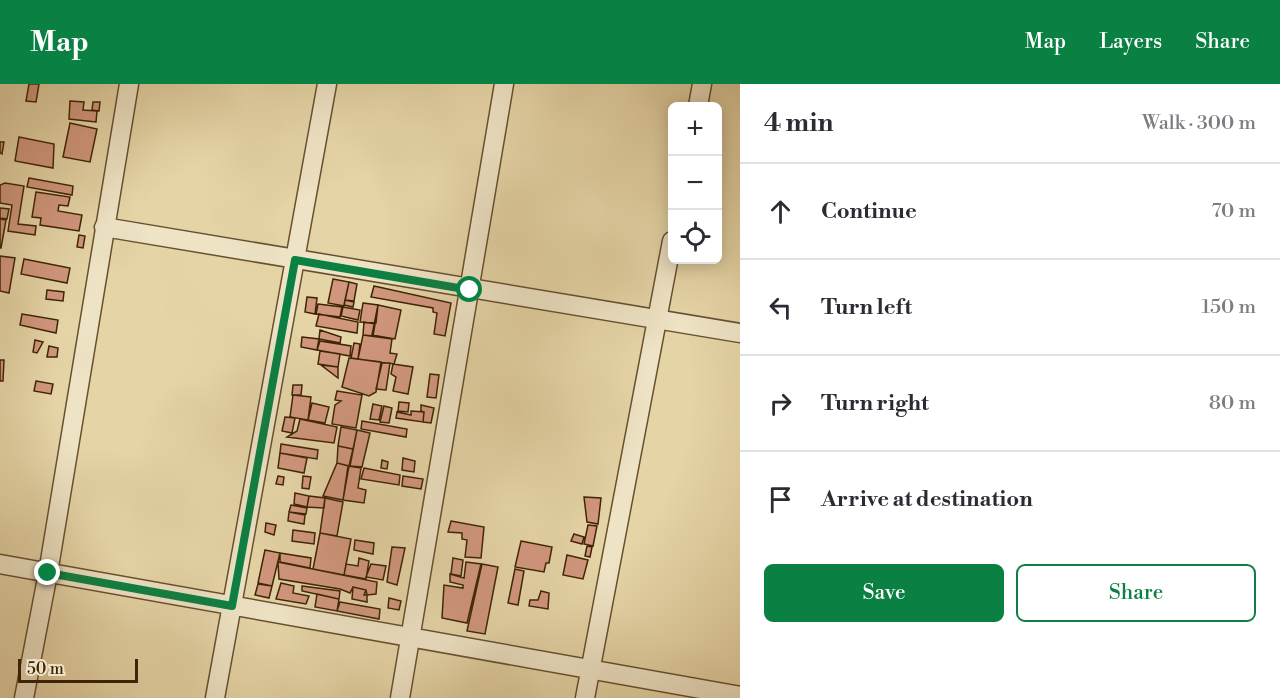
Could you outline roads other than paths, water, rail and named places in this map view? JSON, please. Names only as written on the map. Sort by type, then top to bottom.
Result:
[{"type":"street","points":[[24,698],[48,573],[129,84]]},
{"type":"street","points":[[215,698],[327,84]]},
{"type":"street","points":[[400,698],[504,84]]},
{"type":"street","points":[[699,102],[702,84]]},
{"type":"street","points":[[104,227],[470,290],[740,333]]},
{"type":"street","points":[[585,698],[668,261]]},
{"type":"street","points":[[0,564],[740,696]]}]
